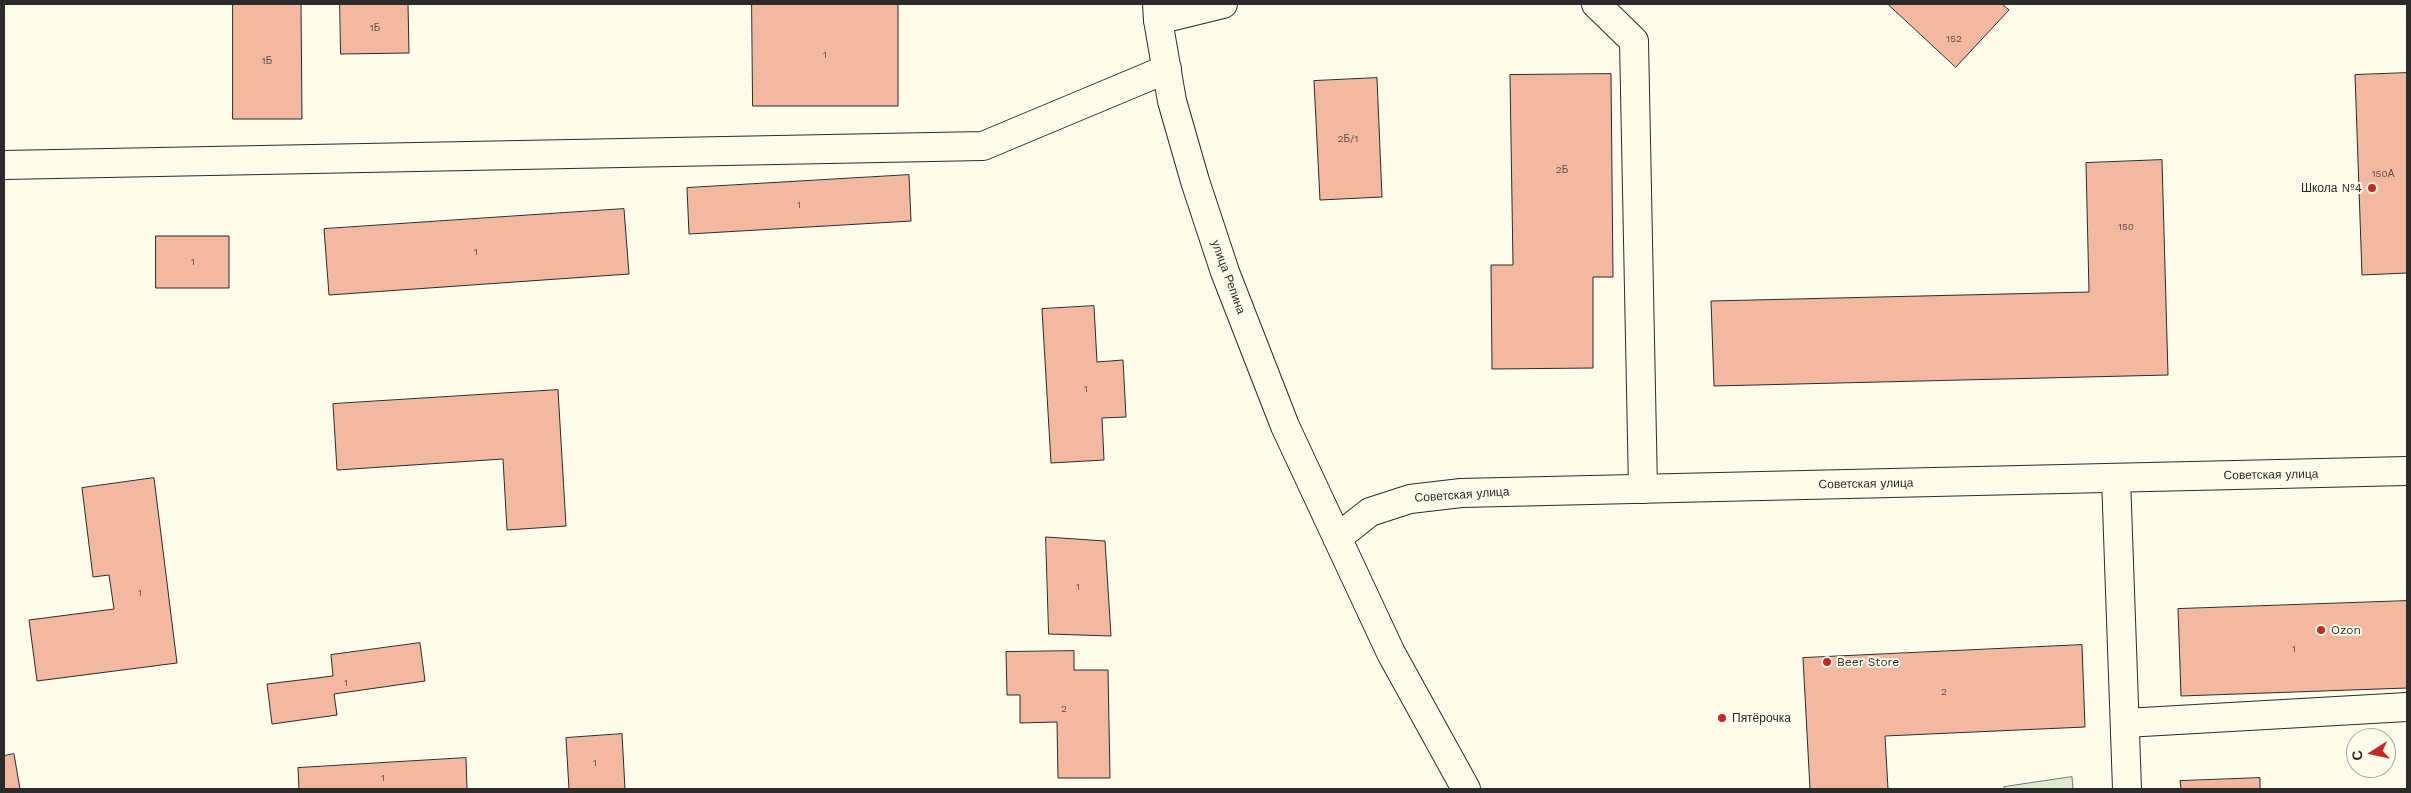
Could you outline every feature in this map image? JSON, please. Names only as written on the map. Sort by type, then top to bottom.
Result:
[{"type":"main road","points":[[1158,12],[1223,4]]},
{"type":"main road","points":[[1596,4],[1634,41],[1642,489]]},
{"type":"main road","name":"улица Репина","points":[[1158,12],[1172,101],[1193,172],[1225,272],[1285,426],[1391,653],[1466,789]]},
{"type":"main road","points":[[4,166],[982,146],[1167,69]]},
{"type":"main road","name":"Советская улица","points":[[1337,538],[1370,512],[1410,499],[1461,493],[2407,471]]},
{"type":"main road","points":[[2116,478],[2127,789]]},
{"type":"main road","points":[[2125,723],[2407,707]]},
{"type":"green space","points":[[2072,777],[2073,789],[2005,789],[2004,787]]},
{"type":"building","points":[[233,4],[301,4],[302,119],[233,119]]},
{"type":"building","points":[[340,4],[408,4],[409,53],[341,54]]},
{"type":"building","points":[[752,4],[898,4],[898,106],[753,106]]},
{"type":"building","points":[[1888,4],[2002,4],[2009,10],[1956,67]]},
{"type":"building","points":[[2407,73],[2407,273],[2362,275],[2355,75]]},
{"type":"building","points":[[1611,74],[1613,277],[1593,277],[1593,368],[1492,369],[1491,265],[1513,265],[1510,75]]},
{"type":"building","points":[[1377,78],[1382,197],[1320,200],[1314,81]]},
{"type":"building","points":[[2162,160],[2168,375],[1714,386],[1711,301],[2089,292],[2086,163]]},
{"type":"building","points":[[909,175],[911,221],[689,234],[687,188]]},
{"type":"building","points":[[624,209],[629,274],[329,295],[324,229]]},
{"type":"building","points":[[156,236],[229,236],[229,288],[156,288]]},
{"type":"building","points":[[1094,306],[1097,362],[1123,360],[1126,417],[1102,418],[1104,460],[1051,463],[1042,309]]},
{"type":"building","points":[[558,390],[566,526],[507,530],[503,459],[337,470],[333,404]]},
{"type":"building","points":[[154,478],[177,663],[37,681],[29,620],[114,609],[109,575],[93,577],[82,488]]},
{"type":"building","points":[[1046,537],[1105,541],[1111,636],[1049,634]]},
{"type":"building","points":[[2407,601],[2407,688],[2181,696],[2178,609]]},
{"type":"building","points":[[420,643],[425,681],[334,694],[337,715],[272,724],[267,684],[333,676],[331,655]]},
{"type":"building","points":[[2082,645],[2085,727],[1885,736],[1888,789],[1810,789],[1803,658]]},
{"type":"building","points":[[1074,651],[1074,670],[1108,670],[1110,778],[1058,778],[1057,722],[1020,723],[1020,695],[1007,695],[1006,652]]},
{"type":"building","points":[[622,734],[625,789],[569,789],[566,738]]},
{"type":"building","points":[[14,754],[20,789],[4,789],[4,756]]},
{"type":"building","points":[[466,758],[467,789],[299,789],[298,768]]},
{"type":"building","points":[[2260,778],[2260,789],[2181,789],[2180,781]]},
{"type":"place","name":"Школа №4","points":[[2372,188]]},
{"type":"place","name":"Ozon","points":[[2321,630]]},
{"type":"place","name":"Beer Store","points":[[1827,662]]},
{"type":"place","name":"Пятёрочка","points":[[1722,718]]}]
